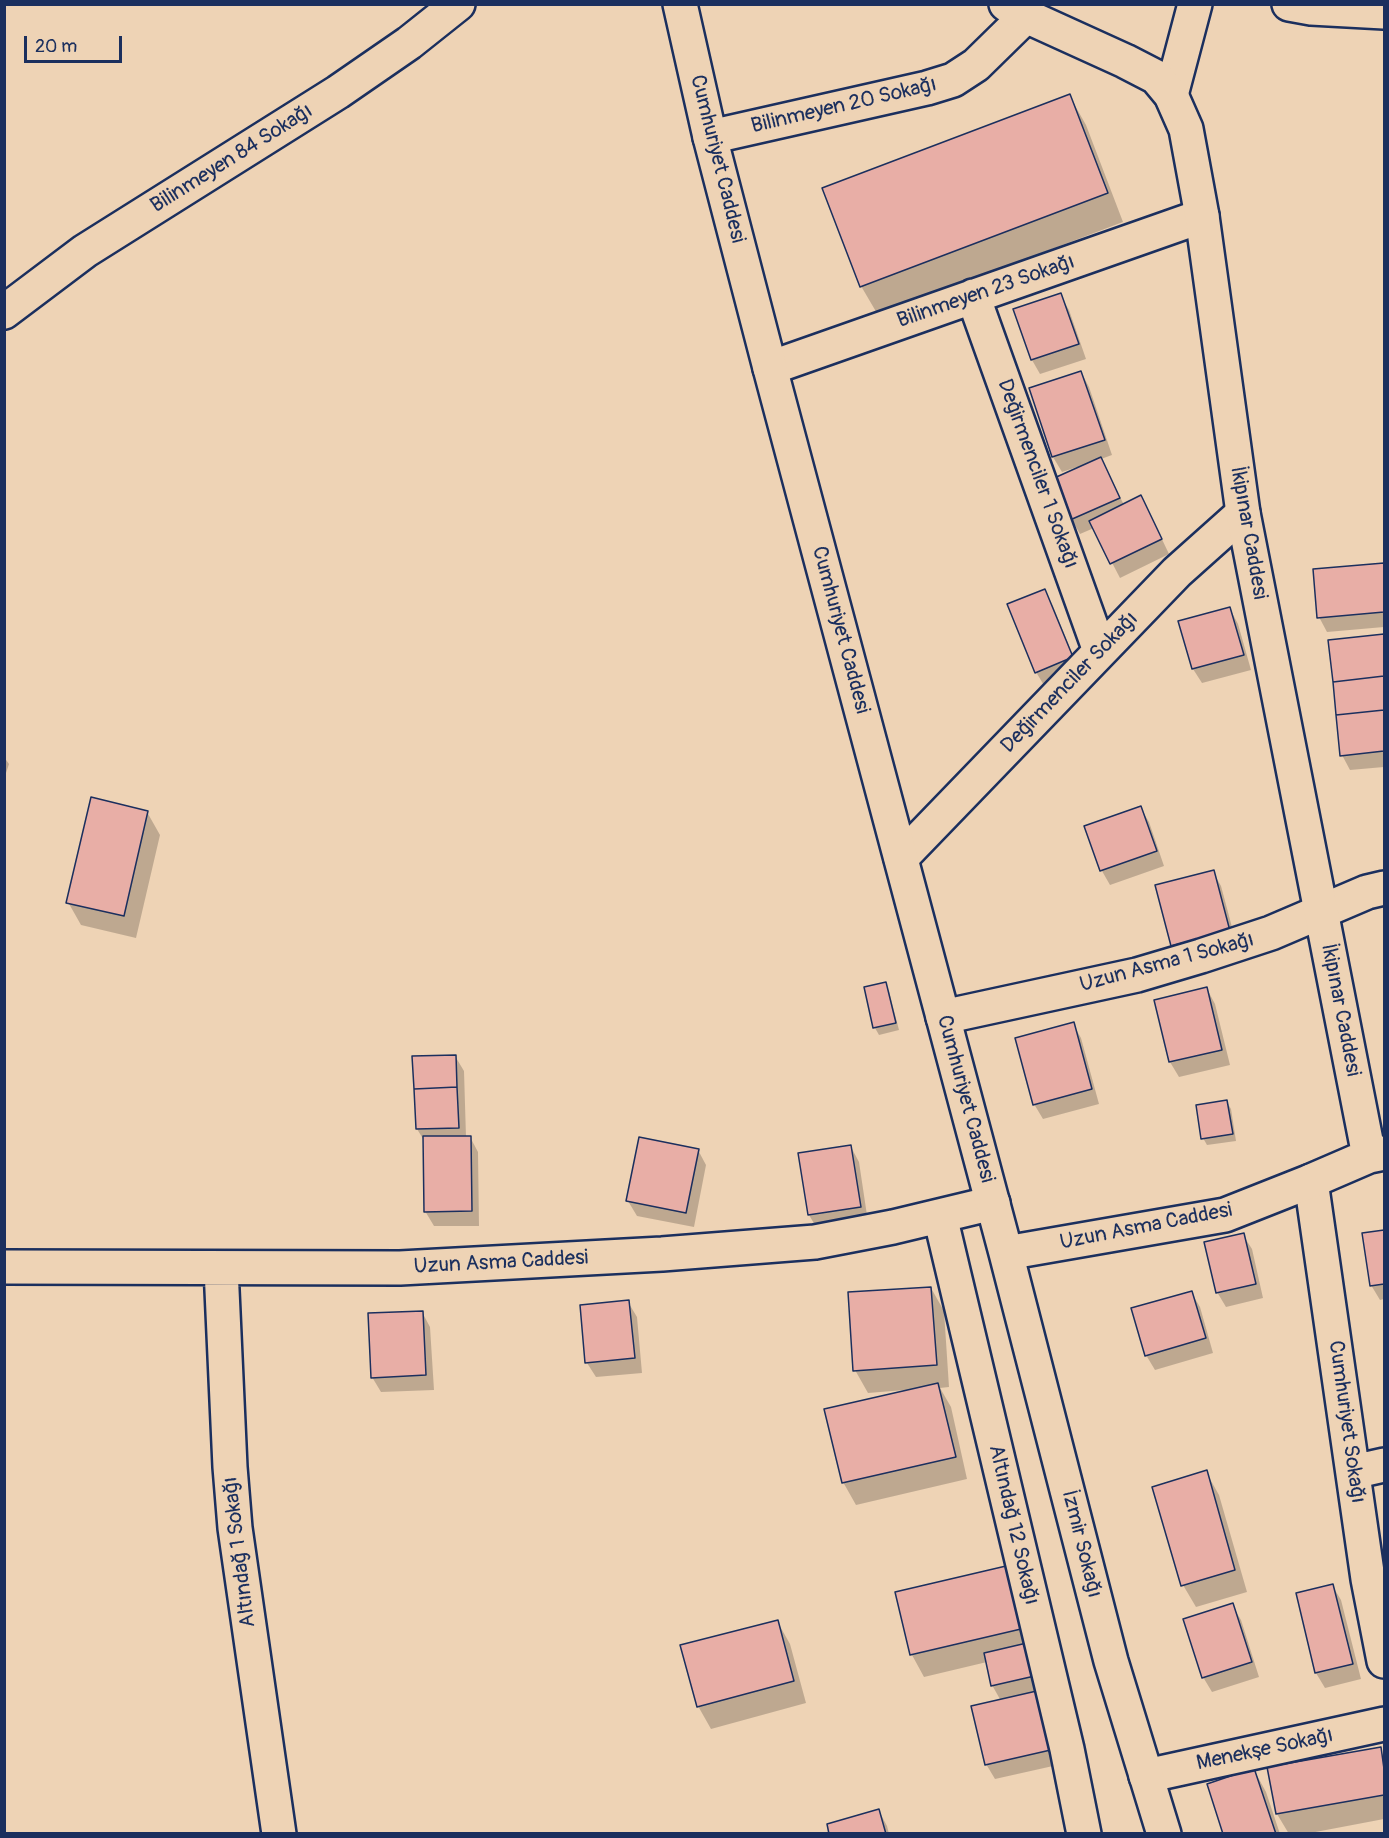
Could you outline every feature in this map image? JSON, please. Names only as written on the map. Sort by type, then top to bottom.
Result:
[{"type":"street","name":"Bilinmeyen 84 Sokağı","points":[[4,312],[85,251],[338,92],[409,43],[458,4]]},
{"type":"street","name":"Cumhuriyet Caddesi","points":[[680,4],[710,137],[770,368],[1006,1253]]},
{"type":"street","points":[[1171,95],[1196,4]]},
{"type":"street","points":[[1289,4],[1311,8],[1384,12]]},
{"type":"street","name":"Bilinmeyen 20 Sokağı","points":[[710,137],[927,88],[953,80],[976,65],[1016,10]]},
{"type":"street","name":"İkipınar Caddesi","points":[[1016,10],[1156,77],[1171,95],[1186,129],[1202,216],[1243,513],[1320,912],[1377,1155]]},
{"type":"street","name":"Bilinmeyen 23 Sokağı","points":[[770,368],[1202,216]]},
{"type":"street","name":"Değirmenciler 1 Sokağı","points":[[973,296],[1101,651]]},
{"type":"street","name":"Değirmenciler Sokağı","points":[[901,858],[1178,572],[1243,513]]},
{"type":"street","name":"Uzun Asma 1 Sokağı","points":[[943,1017],[1148,972],[1271,933],[1367,892],[1384,888]]},
{"type":"street","name":"Uzun Asma Caddesi","points":[[1006,1253],[1224,1215],[1377,1155]]},
{"type":"street","name":"Cumhuriyet Sokağı","points":[[1311,1181],[1368,1579],[1384,1661]]},
{"type":"street","name":"Uzun Asma Caddesi","points":[[4,1267],[400,1268],[662,1254],[814,1242],[993,1203]]},
{"type":"street","name":"Altındağ 12 Sokağı","points":[[940,1216],[1084,1833]]},
{"type":"street","name":"İzmir Sokağı","points":[[1006,1253],[1112,1661],[1164,1833]]},
{"type":"street","name":"Altındağ 1 Sokağı","points":[[221,1268],[235,1528],[279,1833]]},
{"type":"street","points":[[1353,1472],[1384,1465]]},
{"type":"street","name":"Menekşe Sokağı","points":[[1146,1776],[1384,1724]]},
{"type":"building","points":[[1070,94],[1108,193],[860,287],[822,188]]},
{"type":"building","points":[[1061,293],[1079,344],[1031,360],[1013,309]]},
{"type":"building","points":[[1081,371],[1105,440],[1052,457],[1029,388]]},
{"type":"building","points":[[1101,457],[1120,498],[1070,520],[1052,479]]},
{"type":"building","points":[[1141,495],[1162,539],[1110,564],[1089,521]]},
{"type":"building","points":[[1384,563],[1384,612],[1317,618],[1313,569]]},
{"type":"building","points":[[1045,589],[1073,657],[1035,673],[1007,604]]},
{"type":"building","points":[[1230,607],[1244,655],[1192,669],[1178,621]]},
{"type":"building","points":[[1384,634],[1384,676],[1333,682],[1328,640]]},
{"type":"building","points":[[1384,676],[1384,710],[1336,715],[1333,682]]},
{"type":"building","points":[[1384,710],[1384,751],[1340,756],[1336,715]]},
{"type":"building","points":[[91,797],[148,811],[124,916],[66,903]]},
{"type":"building","points":[[1141,806],[1157,851],[1100,871],[1084,826]]},
{"type":"building","points":[[1214,870],[1230,931],[1171,946],[1155,885]]},
{"type":"building","points":[[886,982],[896,1023],[873,1028],[864,987]]},
{"type":"building","points":[[1207,987],[1222,1050],[1169,1062],[1154,1000]]},
{"type":"building","points":[[1074,1022],[1092,1089],[1033,1105],[1015,1038]]},
{"type":"building","points":[[456,1055],[457,1087],[414,1089],[412,1056]]},
{"type":"building","points":[[457,1087],[459,1128],[416,1129],[414,1089]]},
{"type":"building","points":[[1227,1100],[1233,1134],[1201,1139],[1196,1105]]},
{"type":"building","points":[[423,1136],[471,1136],[472,1211],[424,1212]]},
{"type":"building","points":[[639,1137],[699,1149],[686,1213],[626,1201]]},
{"type":"building","points":[[851,1145],[861,1207],[808,1215],[798,1153]]},
{"type":"building","points":[[1384,1230],[1384,1284],[1370,1286],[1362,1233]]},
{"type":"building","points":[[1244,1233],[1256,1284],[1216,1293],[1204,1242]]},
{"type":"building","points":[[931,1287],[937,1365],[853,1371],[848,1292]]},
{"type":"building","points":[[1192,1291],[1206,1338],[1145,1356],[1131,1308]]},
{"type":"building","points":[[629,1300],[635,1358],[585,1363],[580,1305]]},
{"type":"building","points":[[423,1311],[426,1375],[371,1378],[368,1313]]},
{"type":"building","points":[[938,1383],[956,1457],[842,1483],[824,1409]]},
{"type":"building","points":[[1207,1470],[1235,1570],[1181,1586],[1152,1487]]},
{"type":"building","points":[[1006,1566],[1021,1629],[910,1655],[895,1592]]},
{"type":"building","points":[[1333,1584],[1353,1664],[1315,1673],[1296,1593]]},
{"type":"building","points":[[1233,1603],[1252,1662],[1202,1678],[1183,1619]]},
{"type":"building","points":[[778,1620],[794,1681],[697,1707],[680,1645]]},
{"type":"building","points":[[1031,1642],[1039,1675],[991,1686],[984,1653]]},
{"type":"building","points":[[1041,1690],[1055,1749],[985,1765],[971,1706]]},
{"type":"building","points":[[1381,1747],[1384,1795],[1276,1814],[1267,1767]]},
{"type":"building","points":[[1254,1768],[1276,1834],[1223,1834],[1207,1784]]},
{"type":"building","points":[[879,1809],[886,1834],[829,1834],[827,1824]]}]
